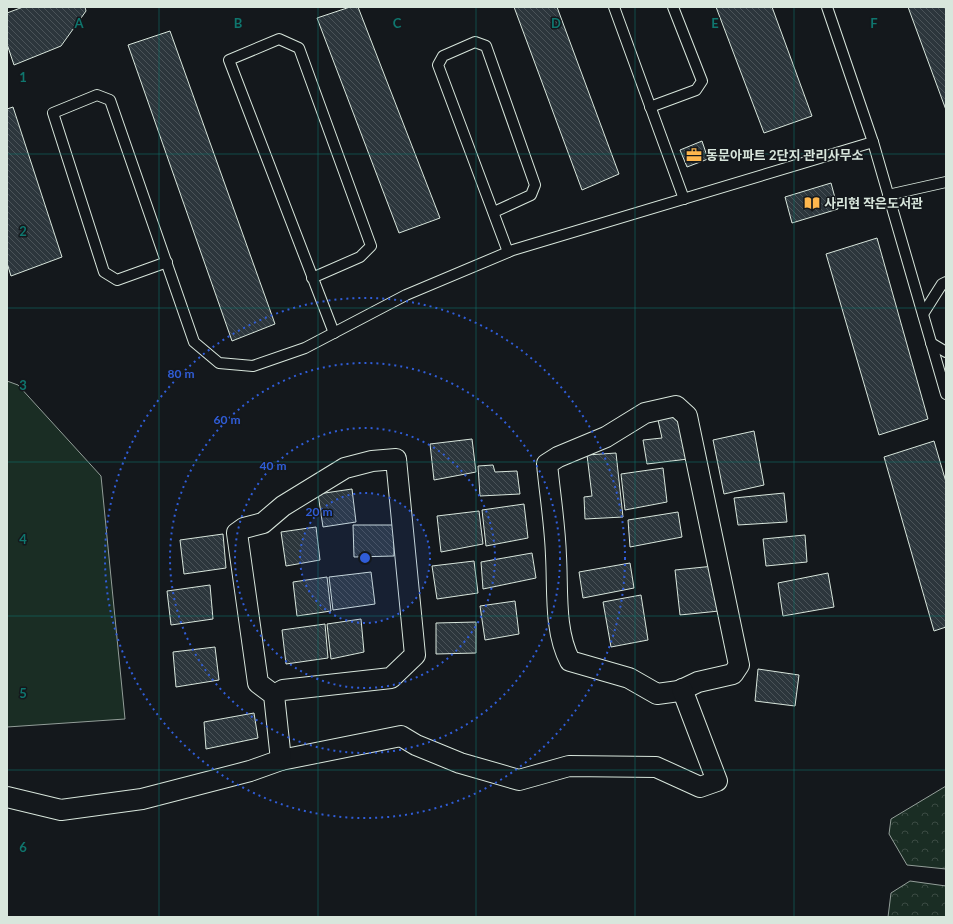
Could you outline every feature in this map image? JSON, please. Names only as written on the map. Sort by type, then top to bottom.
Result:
[{"type":"street","points":[[676,406],[687,416],[739,665],[733,674],[698,682],[682,689],[679,691],[657,694],[629,678],[570,661],[564,650],[557,604],[556,555],[547,464],[558,457],[606,438],[645,412],[676,406]]},
{"type":"street","points":[[274,695],[283,690],[391,678],[415,655],[396,459],[372,461],[345,468],[283,506],[263,523],[244,528],[237,533],[258,683],[274,695],[281,760]]},
{"type":"street","points":[[7,797],[61,810],[142,799],[250,771],[281,760],[401,736],[416,745],[460,763],[519,780],[569,766],[656,767],[700,787],[717,781],[682,689]]},
{"type":"lane","points":[[614,7],[684,199]]},
{"type":"lane","points":[[650,107],[696,90],[702,81],[673,7]]},
{"type":"lane","points":[[827,7],[873,142],[946,394]]},
{"type":"lane","points":[[312,278],[360,257],[371,246],[298,48],[280,39],[229,60],[312,278],[334,333]]},
{"type":"lane","points":[[494,212],[531,195],[535,185],[486,46],[475,42],[443,56],[438,65],[508,252]]},
{"type":"lane","points":[[167,262],[118,280],[104,272],[53,114],[97,95],[110,100],[167,262],[194,342],[219,363],[253,366],[305,348],[406,295],[508,252],[873,142]]},
{"type":"lane","points":[[888,195],[946,182]]},
{"type":"lane","points":[[923,314],[942,284],[946,282]]},
{"type":"lane","points":[[931,343],[946,352]]},
{"type":"green space","points":[[7,381],[18,385],[101,476],[125,719],[7,727]]},
{"type":"green space","points":[[946,786],[946,869],[907,865],[889,834],[891,819]]},
{"type":"green space","points":[[910,881],[946,886],[946,917],[888,917],[891,893]]},
{"type":"building","points":[[23,7],[85,7],[86,11],[61,46],[14,65],[7,44],[7,13]]},
{"type":"building","points":[[350,7],[358,7],[440,218],[399,233],[317,18]]},
{"type":"building","points":[[514,7],[557,7],[619,174],[582,190]]},
{"type":"building","points":[[716,7],[772,7],[812,116],[764,133]]},
{"type":"building","points":[[908,7],[946,7],[946,110]]},
{"type":"building","points":[[170,31],[275,324],[232,341],[128,45]]},
{"type":"building","points":[[13,107],[62,257],[11,276],[7,263],[7,109]]},
{"type":"building","name":"동문아파트 2단지 관리사무소","points":[[702,141],[708,159],[687,167],[680,150]]},
{"type":"building","name":"사리현 작은도서관","points":[[831,183],[838,209],[792,223],[785,197]]},
{"type":"building","points":[[877,238],[928,419],[879,435],[826,254]]},
{"type":"building","points":[[681,414],[688,459],[647,464],[643,440],[662,438],[658,420]]},
{"type":"building","points":[[754,431],[764,485],[724,494],[713,440]]},
{"type":"building","points":[[472,439],[476,472],[434,480],[430,444]]},
{"type":"building","points":[[934,441],[946,482],[946,627],[934,631],[884,457]]},
{"type":"building","points":[[616,453],[623,517],[585,519],[584,497],[592,496],[587,455]]},
{"type":"building","points":[[493,465],[495,472],[517,471],[520,494],[480,496],[478,466]]},
{"type":"building","points":[[663,468],[667,502],[625,510],[621,474]]},
{"type":"building","points":[[352,489],[356,522],[323,527],[318,494]]},
{"type":"building","points":[[784,493],[787,522],[738,525],[734,498]]},
{"type":"building","points":[[524,504],[528,538],[486,546],[482,510]]},
{"type":"building","points":[[479,511],[483,544],[441,552],[437,516]]},
{"type":"building","points":[[678,512],[682,537],[630,547],[628,520]]},
{"type":"building","points":[[353,525],[394,525],[394,556],[354,557]]},
{"type":"building","points":[[316,527],[320,560],[286,566],[281,532]]},
{"type":"building","points":[[223,534],[226,568],[184,574],[180,540]]},
{"type":"building","points":[[805,535],[807,562],[766,566],[763,539]]},
{"type":"building","points":[[532,553],[536,578],[483,589],[481,562]]},
{"type":"building","points":[[474,561],[478,593],[437,599],[432,566]]},
{"type":"building","points":[[630,563],[634,588],[583,598],[579,572]]},
{"type":"building","points":[[714,566],[719,611],[680,615],[675,570]]},
{"type":"building","points":[[371,572],[375,604],[333,610],[329,577]]},
{"type":"building","points":[[828,573],[834,607],[783,616],[778,583]]},
{"type":"building","points":[[327,577],[331,611],[297,616],[293,582]]},
{"type":"building","points":[[210,585],[213,619],[171,625],[167,591]]},
{"type":"building","points":[[641,595],[648,640],[611,647],[603,602]]},
{"type":"building","points":[[515,601],[519,634],[485,640],[480,606]]},
{"type":"building","points":[[361,619],[364,652],[331,659],[327,624]]},
{"type":"building","points":[[476,622],[476,653],[436,654],[436,623]]},
{"type":"building","points":[[325,624],[328,658],[286,664],[282,630]]},
{"type":"building","points":[[215,647],[219,680],[176,687],[173,652]]},
{"type":"building","points":[[758,669],[799,675],[795,706],[755,701]]},
{"type":"building","points":[[254,713],[258,738],[206,749],[204,722]]},
{"type":"place","name":"동문아파트 2단지 관리사무소","points":[[694,155]]},
{"type":"place","name":"사리현 작은도서관","points":[[812,203]]}]
